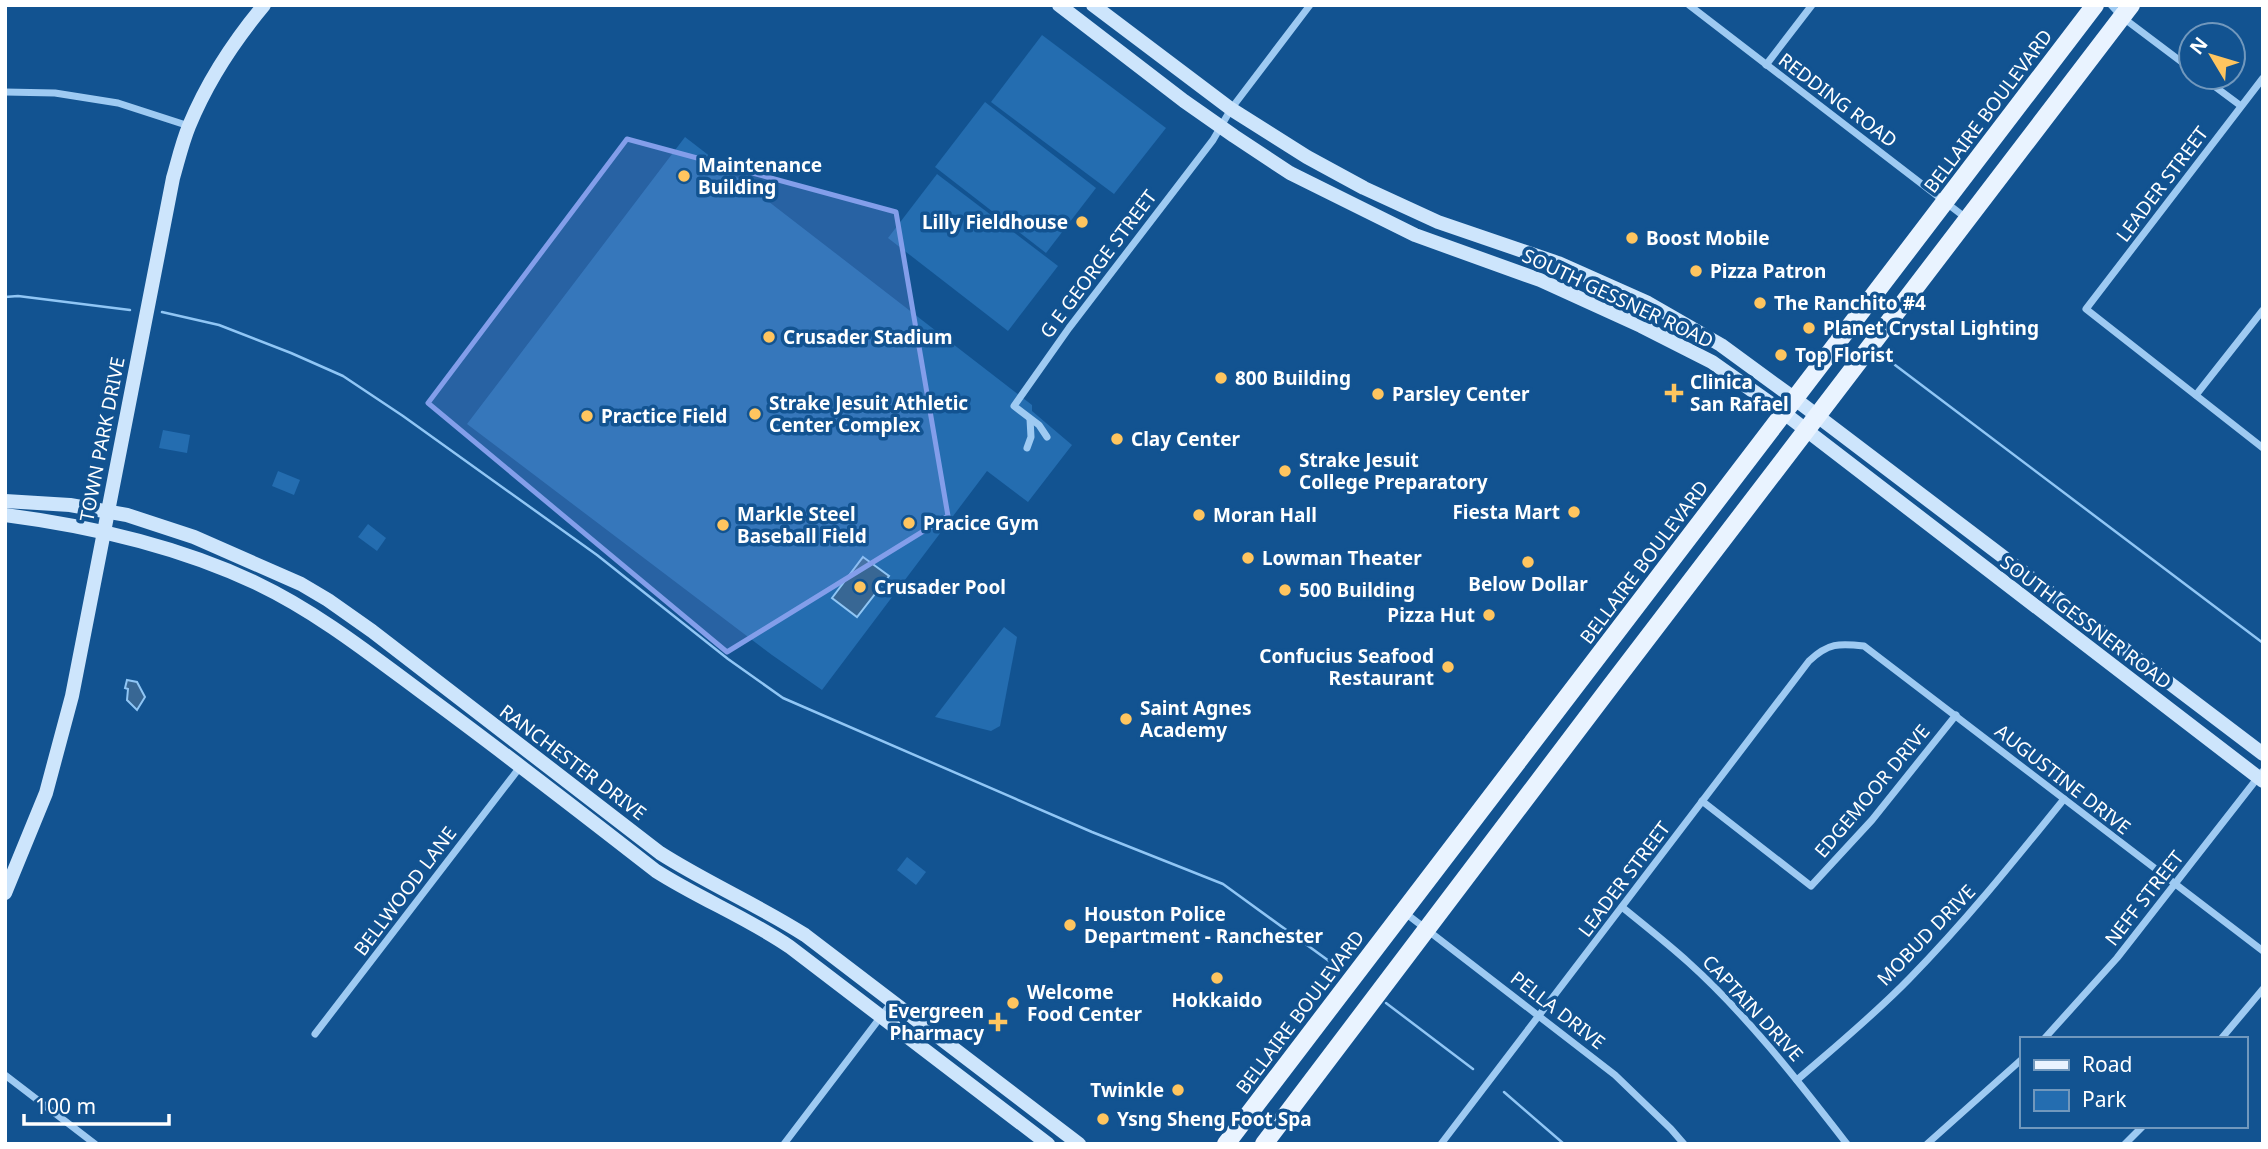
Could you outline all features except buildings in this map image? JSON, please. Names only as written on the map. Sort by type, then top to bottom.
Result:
[{"type":"main road","name":"BELLAIRE BOULEVARD","points":[[1226,1144],[2095,5]]},
{"type":"main road","points":[[1264,1144],[1968,219],[2121,9]]},
{"type":"main road","points":[[1623,624],[1645,640]]},
{"type":"main road","points":[[1510,772],[1533,789]]},
{"type":"street","name":"TOWN PARK DRIVE","points":[[5,893],[46,793],[72,696],[173,178],[189,125],[234,44],[264,5]]},
{"type":"street","name":"SOUTH GESSNER ROAD","points":[[1059,5],[1221,126],[1290,173],[1415,235],[1540,280],[1637,324],[1712,362],[1789,406]]},
{"type":"street","name":"SOUTH GESSNER ROAD","points":[[1093,5],[1231,109],[1307,157],[1364,188],[1438,222],[1558,263],[1648,303],[1720,345],[1962,552],[2261,776]]},
{"type":"street","points":[[1221,126],[1310,5]]},
{"type":"street","name":"REDDING ROAD","points":[[1689,5],[1968,219]]},
{"type":"street","points":[[1766,65],[1812,5]]},
{"type":"street","points":[[2121,9],[2177,57]]},
{"type":"street","points":[[1099,36],[1112,20]]},
{"type":"street","name":"LEADER STREET","points":[[2196,395],[2086,309],[2263,78]]},
{"type":"street","points":[[2221,91],[2241,106]]},
{"type":"street","points":[[5,92],[55,93],[118,103],[189,125]]},
{"type":"street","name":"G E GEORGE STREET","points":[[1047,437],[1039,425],[1014,406],[1029,382],[1207,149],[1221,126]]},
{"type":"street","points":[[1637,324],[1648,303]]},
{"type":"street","points":[[2263,310],[2196,395],[2263,448]]},
{"type":"street","name":"G E GEORGE STREET","points":[[1027,448],[1031,437],[1030,419]]},
{"type":"street","name":"SOUTH GESSNER ROAD","points":[[1812,424],[1975,535],[2263,754]]},
{"type":"street","name":"RANCHESTER DRIVE","points":[[5,501],[70,505],[127,515],[194,537],[302,584],[394,649],[660,853],[698,877],[780,918],[1079,1144]]},
{"type":"street","name":"RANCHESTER DRIVE","points":[[5,515],[104,532],[201,560],[255,583],[325,623],[361,646],[680,886],[772,934],[1048,1144]]},
{"type":"street","points":[[1962,552],[1975,535]]},
{"type":"street","points":[[255,583],[262,567]]},
{"type":"street","name":"LEADER STREET","points":[[1441,1144],[1809,661],[1825,648],[1840,643]]},
{"type":"street","name":"AUGUSTINE DRIVE","points":[[1840,643],[1864,646],[2263,951]]},
{"type":"street","points":[[2103,659],[2115,643]]},
{"type":"street","points":[[383,664],[394,649]]},
{"type":"street","name":"EDGEMOOR DRIVE","points":[[1702,802],[1811,886],[1872,820],[1956,715]]},
{"type":"street","points":[[489,742],[499,730]]},
{"type":"street","name":"BELLWOOD LANE","points":[[315,1034],[520,766]]},
{"type":"street","name":"NEFF STREET","points":[[2045,1037],[2117,958],[2261,776]]},
{"type":"street","name":"MOBUD DRIVE","points":[[1797,1080],[1908,980],[1994,887],[2063,799]]},
{"type":"street","points":[[624,846],[634,833]]},
{"type":"street","name":"CAPTAIN DRIVE","points":[[1622,907],[1689,962],[1754,1029],[1847,1144]]},
{"type":"street","name":"PELLA DRIVE","points":[[1404,911],[1615,1075],[1684,1144]]},
{"type":"street","points":[[772,934],[780,918]]},
{"type":"street","points":[[2223,1037],[2263,989]]},
{"type":"street","points":[[784,1144],[892,1001]]},
{"type":"street","points":[[1927,1144],[2020,1061]]},
{"type":"street","points":[[5,1075],[95,1144]]},
{"type":"street","points":[[1023,1125],[1035,1109]]},
{"type":"street","points":[[2125,1144],[2141,1128]]},
{"type":"highlighted area","points":[[627,139],[896,212],[948,516],[727,652],[428,403]]},
{"type":"green space","points":[[1042,35],[1166,128],[1114,194],[991,102]]},
{"type":"green space","points":[[985,102],[1096,188],[1046,253],[935,167]]},
{"type":"green space","name":"Strake Jesuit Athletic Center Complex","points":[[685,137],[1032,405],[1032,411],[1072,445],[1028,502],[987,471],[822,690],[467,424]]},
{"type":"green space","points":[[937,174],[1058,266],[1008,331],[888,238]]},
{"type":"green space","points":[[163,430],[190,435],[187,453],[159,448]]},
{"type":"green space","points":[[278,471],[300,480],[294,495],[272,486]]},
{"type":"green space","points":[[368,524],[386,538],[377,551],[358,537]]},
{"type":"green space","points":[[1004,627],[1017,637],[1000,726],[991,731],[935,717]]},
{"type":"green space","points":[[907,857],[926,872],[916,885],[897,870]]},
{"type":"shaded area","name":"Crusader Pool","points":[[863,557],[889,576],[857,617],[832,598]]},
{"type":"shaded area","points":[[127,680],[137,682],[145,697],[137,710],[127,700]]},
{"type":"waterway","points":[[5,297],[18,296],[130,310]]},
{"type":"waterway","points":[[162,312],[219,325],[343,376],[597,555],[728,659],[783,698],[1092,832],[1223,884],[1340,969]]},
{"type":"waterway","points":[[1895,365],[2263,643]]},
{"type":"waterway","points":[[1386,1003],[1473,1069]]},
{"type":"waterway","points":[[1504,1092],[1564,1144]]},
{"type":"place","name":"Maintenance Building","points":[[684,176]]},
{"type":"place","name":"Lilly Fieldhouse","points":[[1082,222]]},
{"type":"place","name":"Boost Mobile","points":[[1632,238]]},
{"type":"place","name":"Pizza Patron","points":[[1696,271]]},
{"type":"place","name":"The Ranchito #4","points":[[1760,303]]},
{"type":"place","name":"Planet Crystal Lighting","points":[[1809,328]]},
{"type":"place","name":"Crusader Stadium","points":[[769,337]]},
{"type":"place","name":"Top Florist","points":[[1781,355]]},
{"type":"place","name":"800 Building","points":[[1221,378]]},
{"type":"place","name":"Clinica San Rafael","points":[[1674,393]]},
{"type":"place","name":"Parsley Center","points":[[1378,394]]},
{"type":"place","name":"Strake Jesuit Athletic Center Complex","points":[[755,414]]},
{"type":"place","name":"Practice Field","points":[[587,416]]},
{"type":"place","name":"Clay Center","points":[[1117,439]]},
{"type":"place","name":"Strake Jesuit College Preparatory","points":[[1285,471]]},
{"type":"place","name":"Fiesta Mart","points":[[1574,512]]},
{"type":"place","name":"Moran Hall","points":[[1199,515]]},
{"type":"place","name":"Pracice Gym","points":[[909,523]]},
{"type":"place","name":"Markle Steel Baseball Field","points":[[723,525]]},
{"type":"place","name":"Lowman Theater","points":[[1248,558]]},
{"type":"place","name":"Below Dollar","points":[[1528,562]]},
{"type":"place","name":"Crusader Pool","points":[[860,587]]},
{"type":"place","name":"500 Building","points":[[1285,590]]},
{"type":"place","name":"Pizza Hut","points":[[1489,615]]},
{"type":"place","name":"Confucius Seafood Restaurant","points":[[1448,667]]},
{"type":"place","name":"Saint Agnes Academy","points":[[1126,719]]},
{"type":"place","name":"Houston Police Department - Ranchester","points":[[1070,925]]},
{"type":"place","name":"Hokkaido","points":[[1217,978]]},
{"type":"place","name":"Welcome Food Center","points":[[1013,1003]]},
{"type":"place","name":"Evergreen Pharmacy","points":[[998,1022]]},
{"type":"place","name":"Twinkle","points":[[1178,1090]]},
{"type":"place","name":"Ysng Sheng Foot Spa","points":[[1103,1119]]}]
